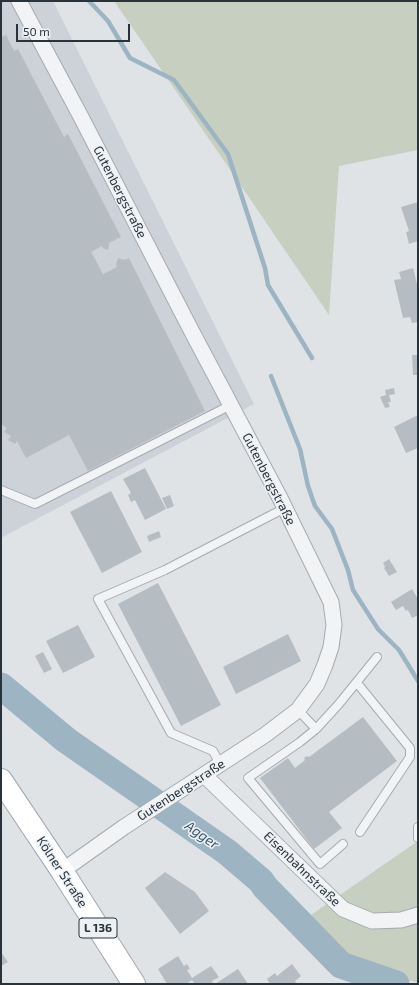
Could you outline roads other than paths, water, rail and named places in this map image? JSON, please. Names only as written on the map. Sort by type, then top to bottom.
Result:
[{"type":"main road","name":"Kölner Straße","points":[[1,780],[62,871],[134,984]]},
{"type":"street","name":"Gutenbergstraße","points":[[19,1],[80,115],[190,330],[285,508],[331,602],[334,625],[331,647],[326,665],[317,684],[298,710],[266,736],[220,764],[124,827],[62,871]]},
{"type":"street","name":"Eisenbahnstraße","points":[[204,775],[343,909],[372,921],[401,920],[418,915]]},
{"type":"lane","points":[[1,490],[35,504],[231,405]]},
{"type":"lane","points":[[220,764],[213,751],[171,733],[98,598],[164,570],[285,508]]},
{"type":"lane","points":[[343,844],[320,864],[248,778],[316,729],[357,683],[377,657]]},
{"type":"lane","points":[[357,683],[410,748],[410,757],[360,832]]},
{"type":"lane","points":[[298,710],[316,729]]},
{"type":"lane","points":[[418,827],[418,838]]},
{"type":"waterway","points":[[89,1],[108,21],[130,58],[174,80],[228,154],[265,268],[268,285],[312,358]]},
{"type":"waterway","points":[[271,376],[300,449],[308,486],[315,506],[332,529],[348,570],[353,590],[378,629],[399,650],[418,681]]},
{"type":"waterway","name":"Agger","points":[[1,686],[66,740],[227,852],[261,881],[265,887],[341,965],[396,984]]}]
